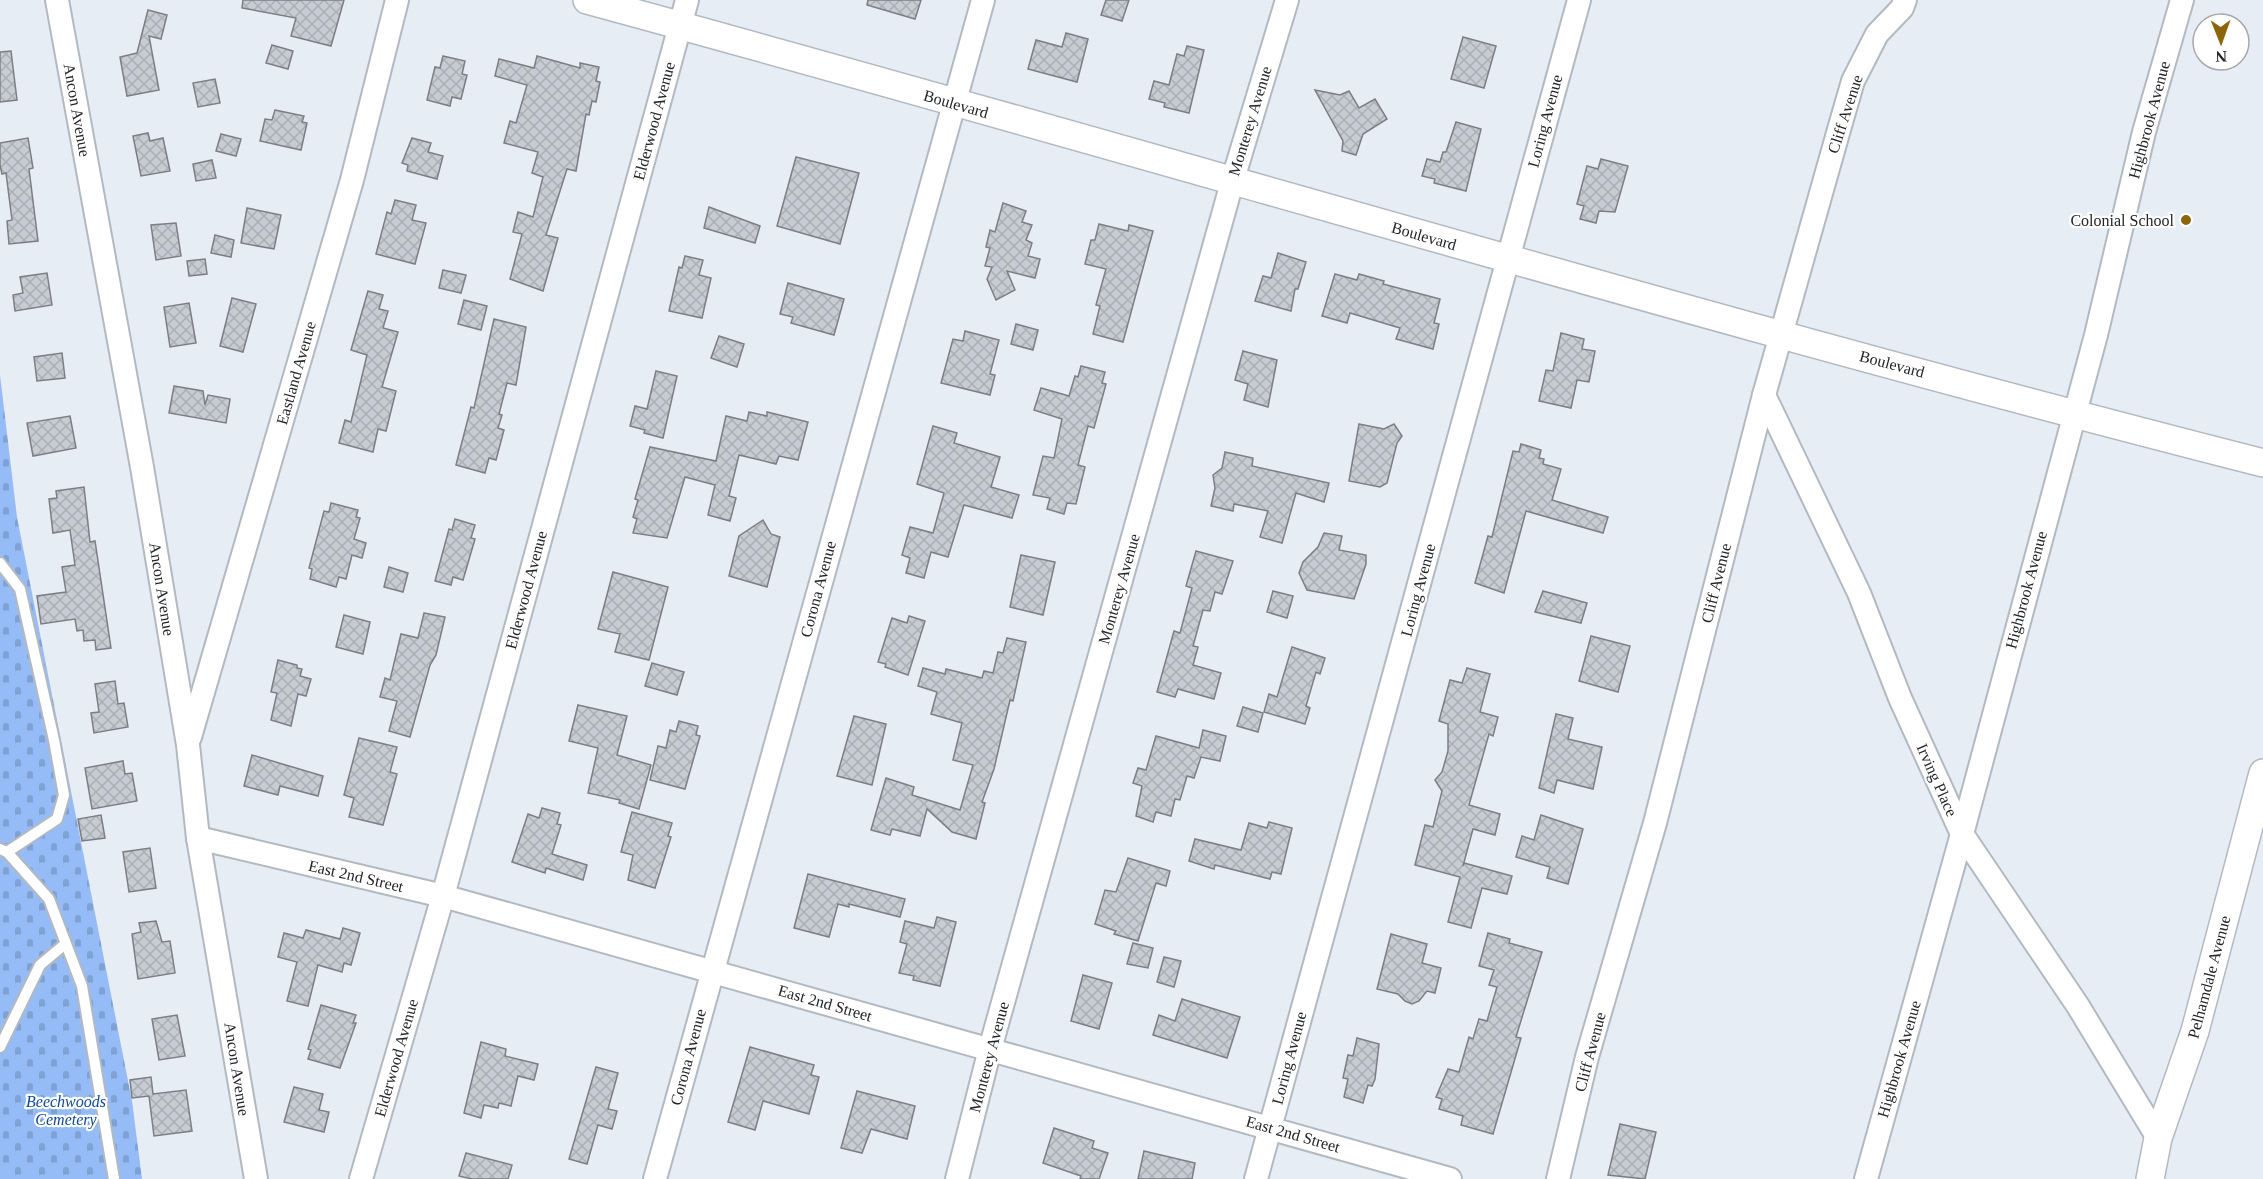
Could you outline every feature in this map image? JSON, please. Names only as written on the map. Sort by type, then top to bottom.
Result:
[{"type":"street","name":"Ancon Avenue","points":[[57,0],[142,467],[188,744],[198,838],[255,1179]]},
{"type":"street","name":"Eastland Avenue","points":[[188,744],[352,180],[397,0]]},
{"type":"street","name":"Boulevard","points":[[587,0],[684,13],[952,103],[1233,179],[1507,260],[2073,414],[2263,463]]},
{"type":"street","name":"Corona Avenue","points":[[655,1179],[952,103],[983,0]]},
{"type":"street","name":"Monterey Avenue","points":[[957,1179],[990,1049],[1233,179],[1287,0]]},
{"type":"street","name":"Loring Avenue","points":[[1256,1179],[1579,0]]},
{"type":"street","name":"Cliff Avenue","points":[[1558,1179],[1587,1057],[1655,823],[1764,395],[1853,81],[1877,34],[1902,8],[1905,0]]},
{"type":"street","name":"Highbrook Avenue","points":[[1866,1179],[1962,834],[2096,335],[2144,132],[2182,0]]},
{"type":"street","name":"Elderwood Avenue","points":[[361,1179],[443,896],[684,13]]},
{"type":"street","name":"Irving Place","points":[[1764,395],[1859,593],[1900,698],[1962,834],[2079,1006],[2158,1138]]},
{"type":"street","name":"Pelhamdale Avenue","points":[[2150,1179],[2158,1138],[2195,1031],[2263,774]]},
{"type":"street","name":"East 2nd Street","points":[[198,838],[443,896],[1450,1179]]},
{"type":"lane","points":[[0,563],[20,589],[64,795],[57,819],[4,851],[49,899],[64,945],[82,986],[114,1179]]},
{"type":"lane","points":[[0,1047],[5,1020],[40,965],[64,945]]},
{"type":"green space","name":"Beechwoods Cemetery","points":[[0,375],[17,517],[132,1101],[142,1179],[0,1179]]},
{"type":"building","points":[[243,0],[344,0],[331,46],[291,36],[296,18],[242,8]]},
{"type":"building","points":[[868,0],[921,0],[915,19],[867,5]]},
{"type":"building","points":[[1106,0],[1129,0],[1122,21],[1101,15]]},
{"type":"building","points":[[148,10],[167,15],[161,39],[149,36],[159,90],[127,96],[120,57],[137,53]]},
{"type":"building","points":[[1066,33],[1088,39],[1077,82],[1028,69],[1036,40],[1062,47]]},
{"type":"building","points":[[1463,37],[1496,46],[1484,88],[1451,79]]},
{"type":"building","points":[[272,45],[293,51],[288,69],[266,63]]},
{"type":"building","points":[[1187,46],[1204,50],[1189,113],[1164,107],[1165,103],[1149,99],[1154,81],[1169,85],[1177,54],[1184,56]]},
{"type":"building","points":[[11,51],[17,100],[0,102],[0,52]]},
{"type":"building","points":[[443,56],[465,61],[462,74],[467,75],[461,99],[452,97],[450,106],[427,100],[435,67],[440,68]]},
{"type":"building","points":[[537,56],[580,68],[580,63],[599,67],[596,81],[600,82],[596,102],[592,101],[589,115],[586,114],[576,171],[567,169],[546,235],[558,238],[543,291],[510,279],[522,234],[513,232],[518,212],[533,217],[543,177],[532,173],[538,152],[504,143],[510,121],[516,123],[527,85],[495,76],[499,59],[534,68]]},
{"type":"building","points":[[215,79],[220,103],[198,107],[193,83]]},
{"type":"building","points":[[1315,90],[1340,95],[1349,91],[1359,108],[1375,99],[1387,119],[1363,134],[1356,155],[1342,151],[1343,141]]},
{"type":"building","points":[[275,110],[304,116],[302,122],[307,123],[301,150],[260,141],[265,119],[272,120]]},
{"type":"building","points":[[1456,122],[1481,129],[1466,191],[1434,183],[1435,179],[1422,176],[1427,159],[1440,162],[1443,152],[1446,152]]},
{"type":"building","points":[[148,133],[150,141],[163,138],[170,171],[141,176],[133,136]]},
{"type":"building","points":[[221,134],[241,139],[236,156],[216,151]]},
{"type":"building","points":[[28,138],[33,168],[29,169],[38,241],[9,244],[7,221],[12,220],[6,173],[2,174],[0,165],[0,143]]},
{"type":"building","points":[[412,138],[431,143],[428,152],[443,156],[437,179],[407,171],[408,165],[402,163]]},
{"type":"building","points":[[796,157],[859,173],[840,244],[777,226]]},
{"type":"building","points":[[1601,159],[1628,166],[1615,212],[1599,211],[1596,223],[1580,219],[1584,206],[1577,204],[1587,166],[1598,169]]},
{"type":"building","points":[[212,160],[216,178],[196,181],[193,164]]},
{"type":"building","points":[[395,200],[416,205],[412,220],[426,223],[415,264],[376,254],[387,212],[391,214]]},
{"type":"building","points":[[1003,203],[1026,211],[1022,222],[1032,225],[1026,240],[1032,243],[1028,256],[1040,259],[1035,278],[1007,271],[1015,290],[996,300],[987,279],[992,267],[985,266],[990,248],[986,247],[990,230],[995,232]]},
{"type":"building","points":[[709,207],[760,226],[755,243],[704,228]]},
{"type":"building","points":[[247,208],[281,215],[274,249],[241,243]]},
{"type":"building","points":[[176,223],[181,256],[156,260],[151,225]]},
{"type":"building","points":[[1099,224],[1128,231],[1129,225],[1153,231],[1123,342],[1093,334],[1100,306],[1096,305],[1106,269],[1085,264],[1091,240],[1095,240]]},
{"type":"building","points":[[215,235],[234,240],[231,257],[211,253]]},
{"type":"building","points":[[1278,253],[1306,262],[1298,289],[1295,289],[1291,311],[1255,301],[1263,276],[1271,278]]},
{"type":"building","points":[[685,256],[703,260],[699,275],[711,278],[702,318],[669,311],[679,267],[682,268]]},
{"type":"building","points":[[205,259],[207,274],[189,276],[187,261]]},
{"type":"building","points":[[443,270],[466,275],[461,293],[439,288]]},
{"type":"building","points":[[47,273],[52,305],[15,311],[13,295],[23,293],[20,277]]},
{"type":"building","points":[[1335,274],[1357,280],[1359,274],[1384,281],[1383,284],[1440,299],[1434,323],[1439,324],[1433,349],[1396,339],[1400,328],[1350,313],[1347,323],[1322,316]]},
{"type":"building","points":[[788,283],[844,299],[834,335],[791,323],[793,317],[780,314]]},
{"type":"building","points":[[368,291],[383,295],[379,309],[388,311],[383,328],[398,332],[382,387],[396,391],[386,431],[378,429],[373,452],[339,443],[345,420],[351,422],[367,355],[351,350]]},
{"type":"building","points":[[232,298],[256,304],[243,352],[220,346]]},
{"type":"building","points":[[464,300],[487,306],[481,330],[458,324]]},
{"type":"building","points":[[189,303],[196,343],[170,347],[164,307]]},
{"type":"building","points":[[494,319],[526,327],[516,385],[507,383],[499,414],[502,415],[498,428],[504,430],[496,460],[489,458],[485,473],[456,465],[471,407],[474,408]]},
{"type":"building","points":[[1016,324],[1038,330],[1033,350],[1011,344]]},
{"type":"building","points":[[965,331],[999,340],[990,374],[995,375],[990,395],[941,383],[953,339],[963,341]]},
{"type":"building","points":[[1561,333],[1584,339],[1582,349],[1595,351],[1589,382],[1577,380],[1571,408],[1539,401],[1546,370],[1553,371]]},
{"type":"building","points":[[719,336],[744,344],[737,367],[711,358]]},
{"type":"building","points":[[1243,351],[1277,360],[1268,407],[1244,400],[1248,384],[1235,380]]},
{"type":"building","points":[[62,353],[65,378],[37,381],[34,357]]},
{"type":"building","points":[[1081,366],[1105,372],[1102,383],[1106,384],[1094,428],[1088,426],[1078,465],[1085,467],[1076,504],[1067,503],[1064,514],[1047,509],[1050,498],[1033,495],[1043,456],[1054,458],[1062,419],[1034,410],[1041,388],[1069,396],[1075,376],[1078,377]]},
{"type":"building","points":[[656,371],[677,376],[663,438],[630,426],[635,406],[647,409]]},
{"type":"building","points":[[174,386],[203,391],[205,405],[208,395],[230,399],[226,423],[169,413]]},
{"type":"building","points":[[749,412],[767,416],[767,412],[808,422],[798,460],[779,456],[776,464],[739,455],[729,496],[736,498],[730,521],[708,515],[715,485],[685,477],[667,538],[633,533],[637,519],[633,517],[638,500],[635,499],[650,447],[716,461],[726,416],[747,421]]},
{"type":"building","points":[[70,416],[76,448],[33,456],[27,423]]},
{"type":"building","points":[[1359,424],[1384,429],[1394,424],[1402,436],[1397,443],[1387,483],[1380,487],[1349,481]]},
{"type":"building","points":[[933,426],[957,433],[954,443],[1000,457],[991,487],[1019,495],[1012,518],[964,505],[948,557],[931,552],[924,578],[906,573],[910,558],[902,555],[910,527],[933,533],[944,493],[917,484]]},
{"type":"building","points":[[1521,444],[1541,450],[1539,458],[1544,459],[1543,464],[1561,469],[1552,500],[1608,517],[1603,533],[1526,511],[1504,593],[1475,583],[1488,536],[1492,537],[1513,451],[1519,452]]},
{"type":"building","points":[[1225,452],[1253,458],[1252,466],[1329,483],[1324,502],[1296,493],[1282,543],[1260,537],[1268,511],[1234,504],[1233,511],[1211,506],[1215,488],[1213,475],[1222,468]]},
{"type":"building","points":[[84,487],[90,542],[95,541],[111,648],[96,650],[95,640],[84,641],[83,630],[77,631],[75,619],[41,624],[37,596],[66,592],[62,567],[75,565],[70,530],[53,533],[49,499],[57,498],[56,491]]},
{"type":"building","points":[[331,503],[358,510],[356,517],[360,518],[354,539],[366,543],[362,558],[352,555],[346,579],[339,577],[336,587],[310,579],[312,569],[309,568],[324,511],[329,512]]},
{"type":"building","points":[[455,519],[475,525],[471,538],[475,539],[463,580],[453,577],[451,585],[435,581],[449,529],[452,530]]},
{"type":"building","points":[[763,520],[771,534],[780,537],[767,587],[729,576],[739,536]]},
{"type":"building","points":[[1324,533],[1342,536],[1339,550],[1366,555],[1366,564],[1354,599],[1307,590],[1299,573],[1303,562],[1318,547]]},
{"type":"building","points":[[1196,551],[1233,561],[1222,594],[1215,592],[1210,611],[1203,610],[1193,646],[1198,647],[1193,665],[1221,673],[1214,699],[1178,689],[1175,697],[1157,692],[1174,631],[1180,633],[1192,588],[1186,586]]},
{"type":"building","points":[[1021,555],[1055,562],[1043,615],[1010,607]]},
{"type":"building","points":[[389,567],[408,573],[403,592],[384,587]]},
{"type":"building","points":[[613,572],[668,587],[649,660],[615,652],[620,634],[598,629]]},
{"type":"building","points":[[1273,591],[1293,596],[1287,618],[1267,612]]},
{"type":"building","points":[[1543,591],[1587,603],[1581,623],[1535,612]]},
{"type":"building","points":[[424,613],[445,617],[436,655],[430,665],[410,737],[389,731],[397,701],[380,697],[385,678],[390,680],[401,634],[418,638]]},
{"type":"building","points":[[344,615],[370,622],[363,654],[336,647]]},
{"type":"building","points":[[909,616],[925,621],[908,675],[885,667],[886,664],[878,662],[892,618],[907,623]]},
{"type":"building","points":[[1591,636],[1630,646],[1618,692],[1579,681]]},
{"type":"building","points":[[1007,638],[1026,642],[1013,701],[1010,700],[994,769],[982,802],[985,803],[976,839],[952,832],[927,809],[920,836],[892,829],[890,835],[871,830],[886,778],[914,787],[912,795],[960,810],[973,765],[953,760],[962,723],[931,714],[937,692],[918,686],[923,668],[945,674],[946,669],[982,678],[984,671],[993,673],[998,652],[1003,653]]},
{"type":"building","points":[[1292,647],[1325,658],[1320,674],[1316,672],[1306,706],[1310,708],[1305,724],[1264,712],[1269,694],[1277,697]]},
{"type":"building","points":[[278,660],[297,665],[297,668],[302,669],[300,676],[311,679],[306,696],[298,694],[291,726],[271,720],[277,693],[271,692]]},
{"type":"building","points":[[652,663],[684,672],[677,695],[645,686]]},
{"type":"building","points":[[1467,668],[1490,674],[1480,712],[1498,717],[1493,736],[1489,734],[1469,805],[1500,814],[1495,835],[1473,829],[1463,866],[1464,863],[1512,876],[1507,894],[1482,888],[1471,928],[1448,922],[1460,877],[1415,865],[1425,825],[1433,827],[1442,791],[1435,780],[1442,772],[1448,751],[1448,724],[1439,721],[1450,680],[1462,683]]},
{"type":"building","points":[[115,681],[118,704],[124,703],[128,727],[94,733],[91,713],[99,712],[95,684]]},
{"type":"building","points":[[578,705],[627,716],[617,755],[651,765],[639,809],[619,803],[620,800],[588,793],[598,748],[569,741]]},
{"type":"building","points":[[1243,707],[1263,713],[1258,732],[1237,726]]},
{"type":"building","points":[[1556,714],[1573,718],[1568,739],[1602,747],[1593,789],[1557,780],[1554,793],[1539,788]]},
{"type":"building","points":[[854,716],[886,724],[872,785],[837,776]]},
{"type":"building","points":[[679,721],[698,726],[696,735],[700,736],[685,789],[650,780],[658,746],[666,748],[670,730],[676,732]]},
{"type":"building","points":[[1203,730],[1226,736],[1220,761],[1201,757],[1194,778],[1187,776],[1180,800],[1175,799],[1171,816],[1156,812],[1153,822],[1136,816],[1142,786],[1133,783],[1138,768],[1146,770],[1156,736],[1199,748]]},
{"type":"building","points":[[359,738],[397,747],[390,772],[397,774],[383,825],[349,817],[354,798],[344,795]]},
{"type":"building","points":[[252,755],[323,776],[318,796],[280,786],[278,795],[244,786]]},
{"type":"building","points":[[123,761],[125,774],[132,773],[137,801],[92,809],[85,768]]},
{"type":"building","points":[[542,808],[560,813],[557,824],[561,825],[552,854],[587,865],[583,880],[546,868],[545,873],[512,862],[528,814],[539,818]]},
{"type":"building","points":[[632,812],[672,823],[668,836],[671,837],[655,888],[628,880],[633,855],[621,852]]},
{"type":"building","points":[[101,815],[105,838],[82,841],[78,819]]},
{"type":"building","points":[[1541,815],[1583,829],[1568,884],[1547,878],[1550,867],[1516,857],[1522,836],[1534,840]]},
{"type":"building","points":[[1269,822],[1292,828],[1281,874],[1272,872],[1270,879],[1215,865],[1214,869],[1189,861],[1195,839],[1241,850],[1249,823],[1267,828]]},
{"type":"building","points":[[150,848],[156,888],[129,892],[123,852]]},
{"type":"building","points":[[1128,858],[1170,871],[1166,886],[1156,883],[1138,941],[1114,934],[1116,931],[1095,924],[1105,890],[1116,892]]},
{"type":"building","points":[[808,874],[905,899],[900,917],[849,904],[849,907],[838,904],[829,937],[794,928]]},
{"type":"building","points":[[937,917],[956,922],[940,986],[913,980],[914,976],[899,973],[907,944],[900,942],[905,921],[934,928]]},
{"type":"building","points":[[156,921],[162,942],[170,941],[175,973],[138,979],[132,934],[141,932],[139,923]]},
{"type":"building","points":[[343,928],[360,933],[351,965],[344,963],[342,972],[318,965],[308,1006],[287,1001],[297,962],[278,957],[284,933],[303,938],[306,930],[340,939]]},
{"type":"building","points":[[1488,933],[1510,939],[1509,943],[1542,952],[1516,1037],[1521,1038],[1493,1134],[1461,1125],[1463,1116],[1439,1109],[1442,1099],[1436,1097],[1448,1069],[1459,1072],[1469,1037],[1473,1039],[1479,1019],[1487,1021],[1497,987],[1489,985],[1494,970],[1479,966]]},
{"type":"building","points":[[1391,934],[1427,944],[1422,963],[1441,968],[1435,993],[1427,991],[1419,1001],[1412,1004],[1398,994],[1377,989]]},
{"type":"building","points":[[1133,943],[1153,948],[1148,968],[1127,964]]},
{"type":"building","points":[[1164,957],[1181,961],[1174,987],[1157,982]]},
{"type":"building","points":[[1083,975],[1112,983],[1099,1029],[1071,1021]]},
{"type":"building","points":[[1182,999],[1240,1017],[1227,1058],[1153,1035],[1159,1015],[1175,1021]]},
{"type":"building","points":[[321,1005],[356,1015],[353,1023],[356,1023],[340,1068],[308,1059],[311,1050],[308,1049]]},
{"type":"building","points":[[177,1015],[185,1056],[159,1060],[152,1019]]},
{"type":"building","points":[[1357,1038],[1379,1044],[1375,1079],[1372,1086],[1368,1085],[1363,1103],[1344,1097],[1348,1079],[1343,1078],[1348,1055],[1353,1056]]},
{"type":"building","points":[[481,1042],[506,1049],[505,1056],[538,1064],[534,1080],[518,1076],[511,1106],[499,1103],[498,1108],[484,1105],[481,1118],[464,1113]]},
{"type":"building","points":[[750,1047],[814,1065],[811,1075],[819,1077],[809,1114],[763,1101],[755,1130],[728,1122]]},
{"type":"building","points":[[596,1067],[618,1073],[608,1109],[617,1111],[612,1129],[598,1125],[587,1164],[569,1159]]},
{"type":"building","points":[[151,1077],[153,1094],[186,1090],[192,1131],[154,1136],[149,1096],[132,1098],[130,1080]]},
{"type":"building","points":[[294,1087],[323,1094],[319,1110],[329,1112],[324,1132],[284,1122]]},
{"type":"building","points":[[857,1091],[915,1106],[907,1139],[871,1129],[862,1153],[841,1148]]},
{"type":"building","points":[[1620,1124],[1656,1132],[1645,1179],[1608,1175]]},
{"type":"building","points":[[1054,1128],[1094,1141],[1092,1148],[1108,1153],[1099,1179],[1080,1179],[1081,1176],[1043,1163]]},
{"type":"building","points":[[1144,1151],[1195,1163],[1192,1179],[1138,1179]]},
{"type":"building","points":[[466,1153],[512,1165],[508,1179],[472,1179],[459,1176]]},
{"type":"place","name":"Colonial School","points":[[2186,220]]}]
